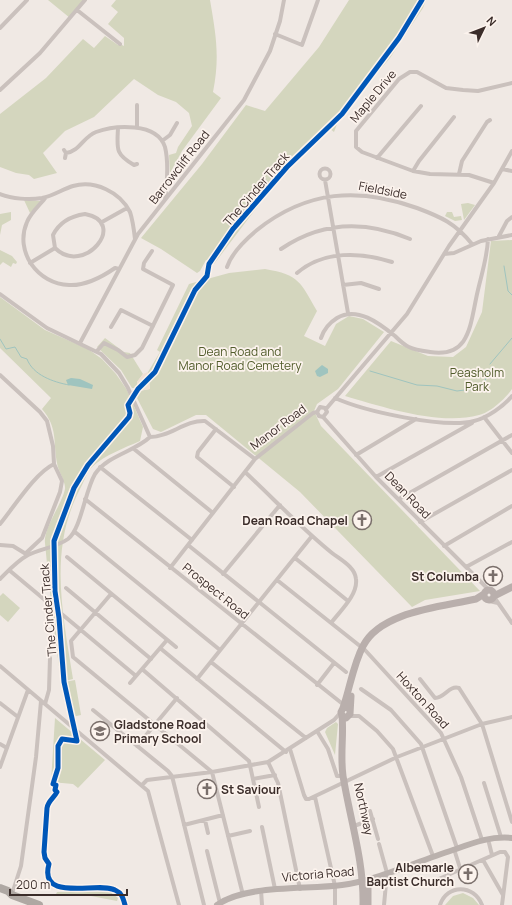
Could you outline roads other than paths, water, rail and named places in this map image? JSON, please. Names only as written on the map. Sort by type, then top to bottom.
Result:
[{"type":"highway","points":[[0,888],[8,891],[11,895]]},
{"type":"highway","points":[[0,894],[6,896],[11,895],[39,905]]},
{"type":"main road","points":[[344,713],[347,696],[364,649],[373,638],[388,626],[403,619],[512,587]]},
{"type":"main road","points":[[344,713],[364,649]]},
{"type":"main road","name":"Northway","points":[[344,713],[341,759],[355,825],[368,905]]},
{"type":"main road","name":"Victoria Road","points":[[219,904],[261,890],[335,886],[365,880],[482,840],[502,837],[512,838]]},
{"type":"main road","name":"Northway","points":[[363,905],[365,880]]},
{"type":"street","points":[[0,28],[27,0]]},
{"type":"street","points":[[0,90],[40,53],[85,0]]},
{"type":"street","name":"Barrowcliff Road","points":[[80,343],[135,239],[244,100],[270,51],[280,21],[284,0]]},
{"type":"street","points":[[275,34],[302,45],[318,0]]},
{"type":"street","points":[[77,10],[120,44]]},
{"type":"street","name":"Maple Drive","points":[[494,183],[459,174],[430,174],[413,171],[377,158],[362,152],[356,146],[356,131],[406,73],[417,72],[446,88],[463,90],[478,91],[512,83]]},
{"type":"street","points":[[137,105],[137,127]]},
{"type":"street","points":[[377,158],[421,106]]},
{"type":"street","points":[[413,171],[454,116]]},
{"type":"street","points":[[459,174],[462,161],[487,122],[490,120]]},
{"type":"street","points":[[162,141],[170,135],[177,123]]},
{"type":"street","points":[[65,158],[65,152],[74,152],[95,132],[118,128],[137,127],[155,135],[162,141],[165,148],[167,179],[165,201]]},
{"type":"street","points":[[118,128],[117,150],[119,154],[134,165],[137,164]]},
{"type":"street","points":[[326,409],[392,334],[416,302],[444,254],[494,183],[512,151]]},
{"type":"street","points":[[502,169],[512,171]]},
{"type":"street","points":[[326,180],[348,313]]},
{"type":"street","points":[[0,194],[32,199],[46,197],[74,186],[90,184],[112,192],[127,208],[131,217],[135,239]]},
{"type":"street","name":"Fieldside","points":[[227,267],[230,257],[274,217],[294,206],[328,196],[349,194],[388,199],[433,214],[460,230],[472,244]]},
{"type":"street","points":[[46,197],[26,223],[24,246],[30,263],[39,274],[48,280],[70,285],[87,283],[115,268],[119,268]]},
{"type":"street","points":[[102,222],[127,208]]},
{"type":"street","points":[[85,214],[96,217],[102,222],[104,230],[102,239],[88,252],[70,257],[65,256],[55,248],[53,235],[59,226],[69,218],[85,214]]},
{"type":"street","points":[[499,236],[507,221],[512,217]]},
{"type":"street","points":[[281,249],[296,238],[314,232],[334,228],[366,226],[384,229],[410,239]]},
{"type":"street","points":[[444,254],[454,253],[472,244],[488,239],[512,235]]},
{"type":"street","points":[[321,338],[327,326],[332,321],[348,313],[358,314],[369,319],[392,334],[408,347],[445,353],[457,348],[467,335],[485,268],[488,239]]},
{"type":"street","points":[[30,263],[55,248]]},
{"type":"street","points":[[97,352],[104,343],[113,347],[127,357],[135,355],[142,348],[173,285],[143,269],[144,263],[152,251]]},
{"type":"street","points":[[297,273],[319,260],[355,254],[373,256],[392,262]]},
{"type":"street","points":[[343,285],[361,283],[379,289]]},
{"type":"street","points":[[0,294],[47,328],[97,352],[119,373],[140,411],[150,437]]},
{"type":"street","points":[[111,327],[121,310],[153,326]]},
{"type":"street","points":[[0,375],[40,412],[47,421],[52,439],[54,464],[62,481],[60,492],[42,538],[0,579]]},
{"type":"street","points":[[376,477],[484,417],[506,403],[512,396]]},
{"type":"street","points":[[335,398],[363,407],[416,419],[440,422],[474,422]]},
{"type":"street","name":"Manor Road","points":[[100,468],[134,450],[150,437],[160,437],[197,421],[205,421],[255,459],[313,413],[317,412],[320,407],[326,409],[327,414],[323,417],[319,416],[317,412]]},
{"type":"street","name":"Dean Road","points":[[323,417],[376,477],[482,584],[489,595],[500,605],[512,623]]},
{"type":"street","points":[[484,417],[512,453]]},
{"type":"street","points":[[356,455],[416,419]]},
{"type":"street","points":[[216,429],[198,452],[197,457],[234,487]]},
{"type":"street","points":[[399,499],[512,435]]},
{"type":"street","points":[[134,450],[213,513]]},
{"type":"street","points":[[170,568],[255,459]]},
{"type":"street","points":[[0,524],[36,478],[47,467],[54,464]]},
{"type":"street","points":[[0,545],[13,546],[27,554],[64,541],[75,532],[91,482],[100,468],[192,540]]},
{"type":"street","points":[[420,522],[512,470]]},
{"type":"street","points":[[245,472],[312,536],[350,567],[354,573],[356,586],[348,600],[331,623]]},
{"type":"street","name":"Prospect Road","points":[[85,499],[335,699],[344,713],[357,716],[366,722],[390,744],[397,757],[433,856]]},
{"type":"street","points":[[223,574],[280,505]]},
{"type":"street","points":[[444,546],[512,506]]},
{"type":"street","points":[[75,532],[220,650]]},
{"type":"street","points":[[197,679],[312,536]]},
{"type":"street","points":[[466,567],[512,542]]},
{"type":"street","points":[[188,546],[346,672]]},
{"type":"street","points":[[67,557],[176,647]]},
{"type":"street","points":[[295,558],[348,600]]},
{"type":"street","points":[[9,570],[136,676]]},
{"type":"street","name":"Hoxton Road","points":[[277,580],[364,649],[445,739],[461,777],[482,840]]},
{"type":"street","points":[[66,588],[151,659]]},
{"type":"street","points":[[111,594],[71,641],[74,659],[212,772],[243,895]]},
{"type":"street","points":[[130,683],[167,640]]},
{"type":"street","points":[[160,648],[286,752]]},
{"type":"street","points":[[11,895],[21,866],[43,703],[49,690],[50,658]]},
{"type":"street","points":[[211,662],[306,738]]},
{"type":"street","points":[[317,685],[334,662]]},
{"type":"street","points":[[0,666],[148,791],[179,905]]},
{"type":"street","points":[[142,669],[243,754],[251,766],[259,807]]},
{"type":"street","points":[[420,679],[435,698],[439,698],[454,688],[459,688],[482,724],[512,822]]},
{"type":"street","points":[[361,689],[403,721],[418,738],[460,868]]},
{"type":"street","points":[[0,767],[28,690]]},
{"type":"street","points":[[366,699],[369,694]]},
{"type":"street","points":[[335,699],[347,696]]},
{"type":"street","points":[[137,746],[177,698]]},
{"type":"street","points":[[0,703],[18,717]]},
{"type":"street","points":[[93,710],[168,771],[172,776],[204,905]]},
{"type":"street","points":[[142,785],[147,780],[212,772],[268,762],[286,752],[344,713]]},
{"type":"street","points":[[290,749],[306,799],[315,797],[345,780],[422,747],[482,724],[512,717]]},
{"type":"street","points":[[317,731],[328,749],[337,776],[345,780]]},
{"type":"street","points":[[0,744],[7,748]]},
{"type":"street","points":[[268,762],[278,783],[300,889]]},
{"type":"street","points":[[253,780],[275,775]]},
{"type":"street","points":[[484,783],[502,837]]},
{"type":"street","points":[[315,797],[335,886],[335,905]]},
{"type":"street","points":[[370,811],[387,872],[384,905]]},
{"type":"street","points":[[184,825],[223,815]]},
{"type":"street","points":[[355,825],[372,819]]},
{"type":"street","points":[[205,820],[208,833]]},
{"type":"street","points":[[262,827],[275,889]]},
{"type":"street","points":[[228,836],[250,831]]},
{"type":"street","points":[[489,843],[492,855]]},
{"type":"street","points":[[432,882],[460,868],[502,851],[508,857],[502,905]]},
{"type":"street","points":[[207,852],[219,904]]},
{"type":"street","points":[[482,860],[503,895]]},
{"type":"street","points":[[440,905],[447,894],[452,891],[462,889],[475,894],[482,905]]},
{"type":"street","points":[[261,890],[262,905]]},
{"type":"water","points":[[322,365],[328,369],[328,373],[320,377],[317,376],[315,371]]},
{"type":"water","points":[[71,378],[80,379],[93,385],[92,389],[68,385],[66,380]]},
{"type":"waterway","points":[[504,266],[508,291],[512,295]]},
{"type":"waterway","points":[[490,364],[512,338]]},
{"type":"waterway","points":[[0,339],[6,349],[15,347],[21,357],[27,359],[30,365],[44,377],[69,385]]},
{"type":"waterway","points":[[370,371],[417,385],[437,386],[457,391],[472,389],[485,381],[489,369]]},
{"type":"place","name":"Dean Road Chapel","points":[[362,520]]},
{"type":"place","name":"St Columba","points":[[493,576]]},
{"type":"place","name":"Gladstone Road Primary School","points":[[100,731]]},
{"type":"place","name":"St Saviour","points":[[207,789]]},
{"type":"place","name":"Albemarle Baptist Church","points":[[468,874]]},
{"type":"park label","name":"Dean Road and Manor Road Cemetery","points":[[240,358]]},
{"type":"park label","name":"Peasholm Park","points":[[477,379]]}]
